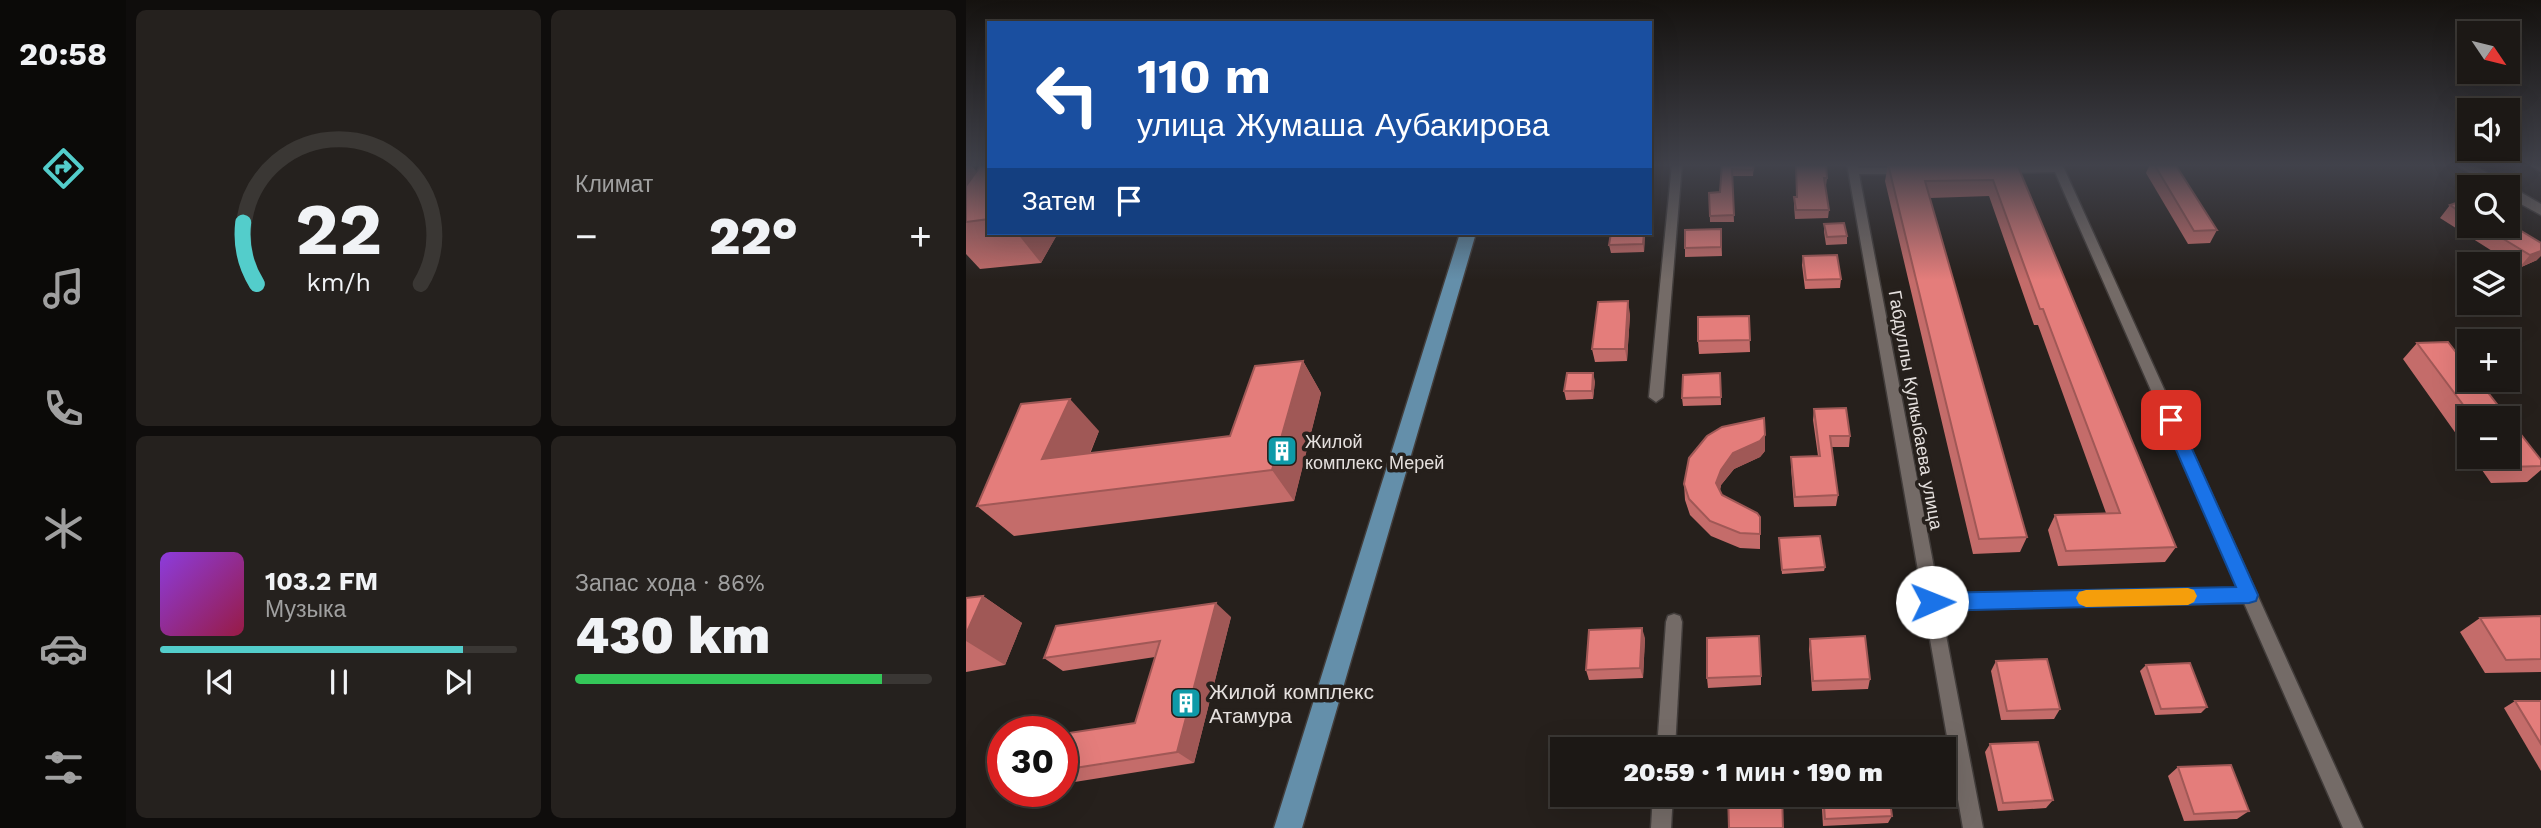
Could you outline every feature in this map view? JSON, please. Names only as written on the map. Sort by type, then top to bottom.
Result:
[{"type":"main road","points":[[1288,828],[1467,235]]},
{"type":"street","points":[[1656,397],[1674,203]]},
{"type":"street","name":"Габдуллы Кулкыбаева улица","points":[[1859,203],[1973,828]]},
{"type":"street","points":[[2075,203],[2353,828]]},
{"type":"street","points":[[1932,602],[2249,595]]},
{"type":"street","points":[[1667,737],[1674,622]]},
{"type":"street","points":[[1661,828],[1662,807]]},
{"type":"building","points":[[966,203],[987,203],[987,219],[966,222]]},
{"type":"building","points":[[1709,203],[1733,203],[1734,215],[1710,216]]},
{"type":"building","points":[[1795,203],[1828,203],[1829,210],[1796,210]]},
{"type":"building","points":[[1897,203],[1931,203],[2027,537],[1979,539]]},
{"type":"building","points":[[2001,203],[2033,203],[2176,547],[2066,551],[2055,515],[2120,513],[2043,309],[2040,309]]},
{"type":"building","points":[[2177,203],[2200,203],[2217,230],[2194,231]]},
{"type":"building","points":[[1844,223],[1847,236],[1827,237],[1824,224]]},
{"type":"building","points":[[1721,229],[1721,247],[1685,248],[1685,230]]},
{"type":"building","points":[[2520,230],[2541,243],[2541,251],[2530,255],[2502,238],[2520,238]]},
{"type":"building","points":[[1611,235],[1644,235],[1643,244],[1609,245]]},
{"type":"building","points":[[1837,255],[1841,279],[1806,280],[1803,256]]},
{"type":"building","points":[[1628,301],[1625,349],[1592,349],[1598,302]]},
{"type":"building","points":[[1749,316],[1750,340],[1698,341],[1698,317]]},
{"type":"building","points":[[2448,342],[2457,354],[2457,392],[2487,392],[2499,406],[2464,406],[2417,343]]},
{"type":"building","points":[[1303,361],[1272,470],[977,506],[1021,404],[1070,399],[1042,459],[1230,436],[1255,366]]},
{"type":"building","points":[[1567,373],[1593,373],[1592,391],[1564,391]]},
{"type":"building","points":[[1720,373],[1721,397],[1682,398],[1683,375]]},
{"type":"building","points":[[1846,408],[1850,436],[1830,436],[1838,495],[1795,497],[1791,457],[1820,456],[1814,409]]},
{"type":"building","points":[[1764,418],[1765,435],[1760,441],[1733,453],[1716,483],[1722,495],[1760,517],[1760,534],[1740,533],[1710,521],[1689,499],[1684,484],[1689,458],[1707,436],[1722,427]]},
{"type":"building","points":[[2520,433],[2541,460],[2541,466],[2520,467]]},
{"type":"building","points":[[1820,536],[1825,567],[1782,570],[1779,538]]},
{"type":"building","points":[[983,596],[966,634],[966,598]]},
{"type":"building","points":[[1216,603],[1177,752],[1078,767],[1078,732],[1135,723],[1160,641],[1044,658],[1056,626]]},
{"type":"building","points":[[2541,616],[2541,659],[2506,660],[2480,618]]},
{"type":"building","points":[[1642,628],[1640,668],[1586,670],[1589,630]]},
{"type":"building","points":[[1759,636],[1761,676],[1707,678],[1707,638]]},
{"type":"building","points":[[1865,636],[1870,679],[1813,681],[1810,639]]},
{"type":"building","points":[[2047,659],[2060,709],[2007,711],[1996,661]]},
{"type":"building","points":[[2190,663],[2207,707],[2161,709],[2146,665]]},
{"type":"building","points":[[2515,701],[2541,701],[2541,744]]},
{"type":"building","points":[[2038,742],[2053,800],[2003,803],[1990,744]]},
{"type":"building","points":[[2231,765],[2249,811],[2194,814],[2178,767]]},
{"type":"building","points":[[1728,807],[1782,807],[1783,828],[1729,828]]},
{"type":"building","points":[[1824,807],[1891,807],[1892,816],[1825,819]]},
{"type":"slow traffic","points":[[2086,598],[2188,596]]},
{"type":"place","name":"Жилой комплекс Мерей","points":[[1282,451]]},
{"type":"place","name":"Жилой комплекс Атамура","points":[[1186,703]]},
{"type":"route","points":[[1932,602],[2249,595],[2171,420]]}]
